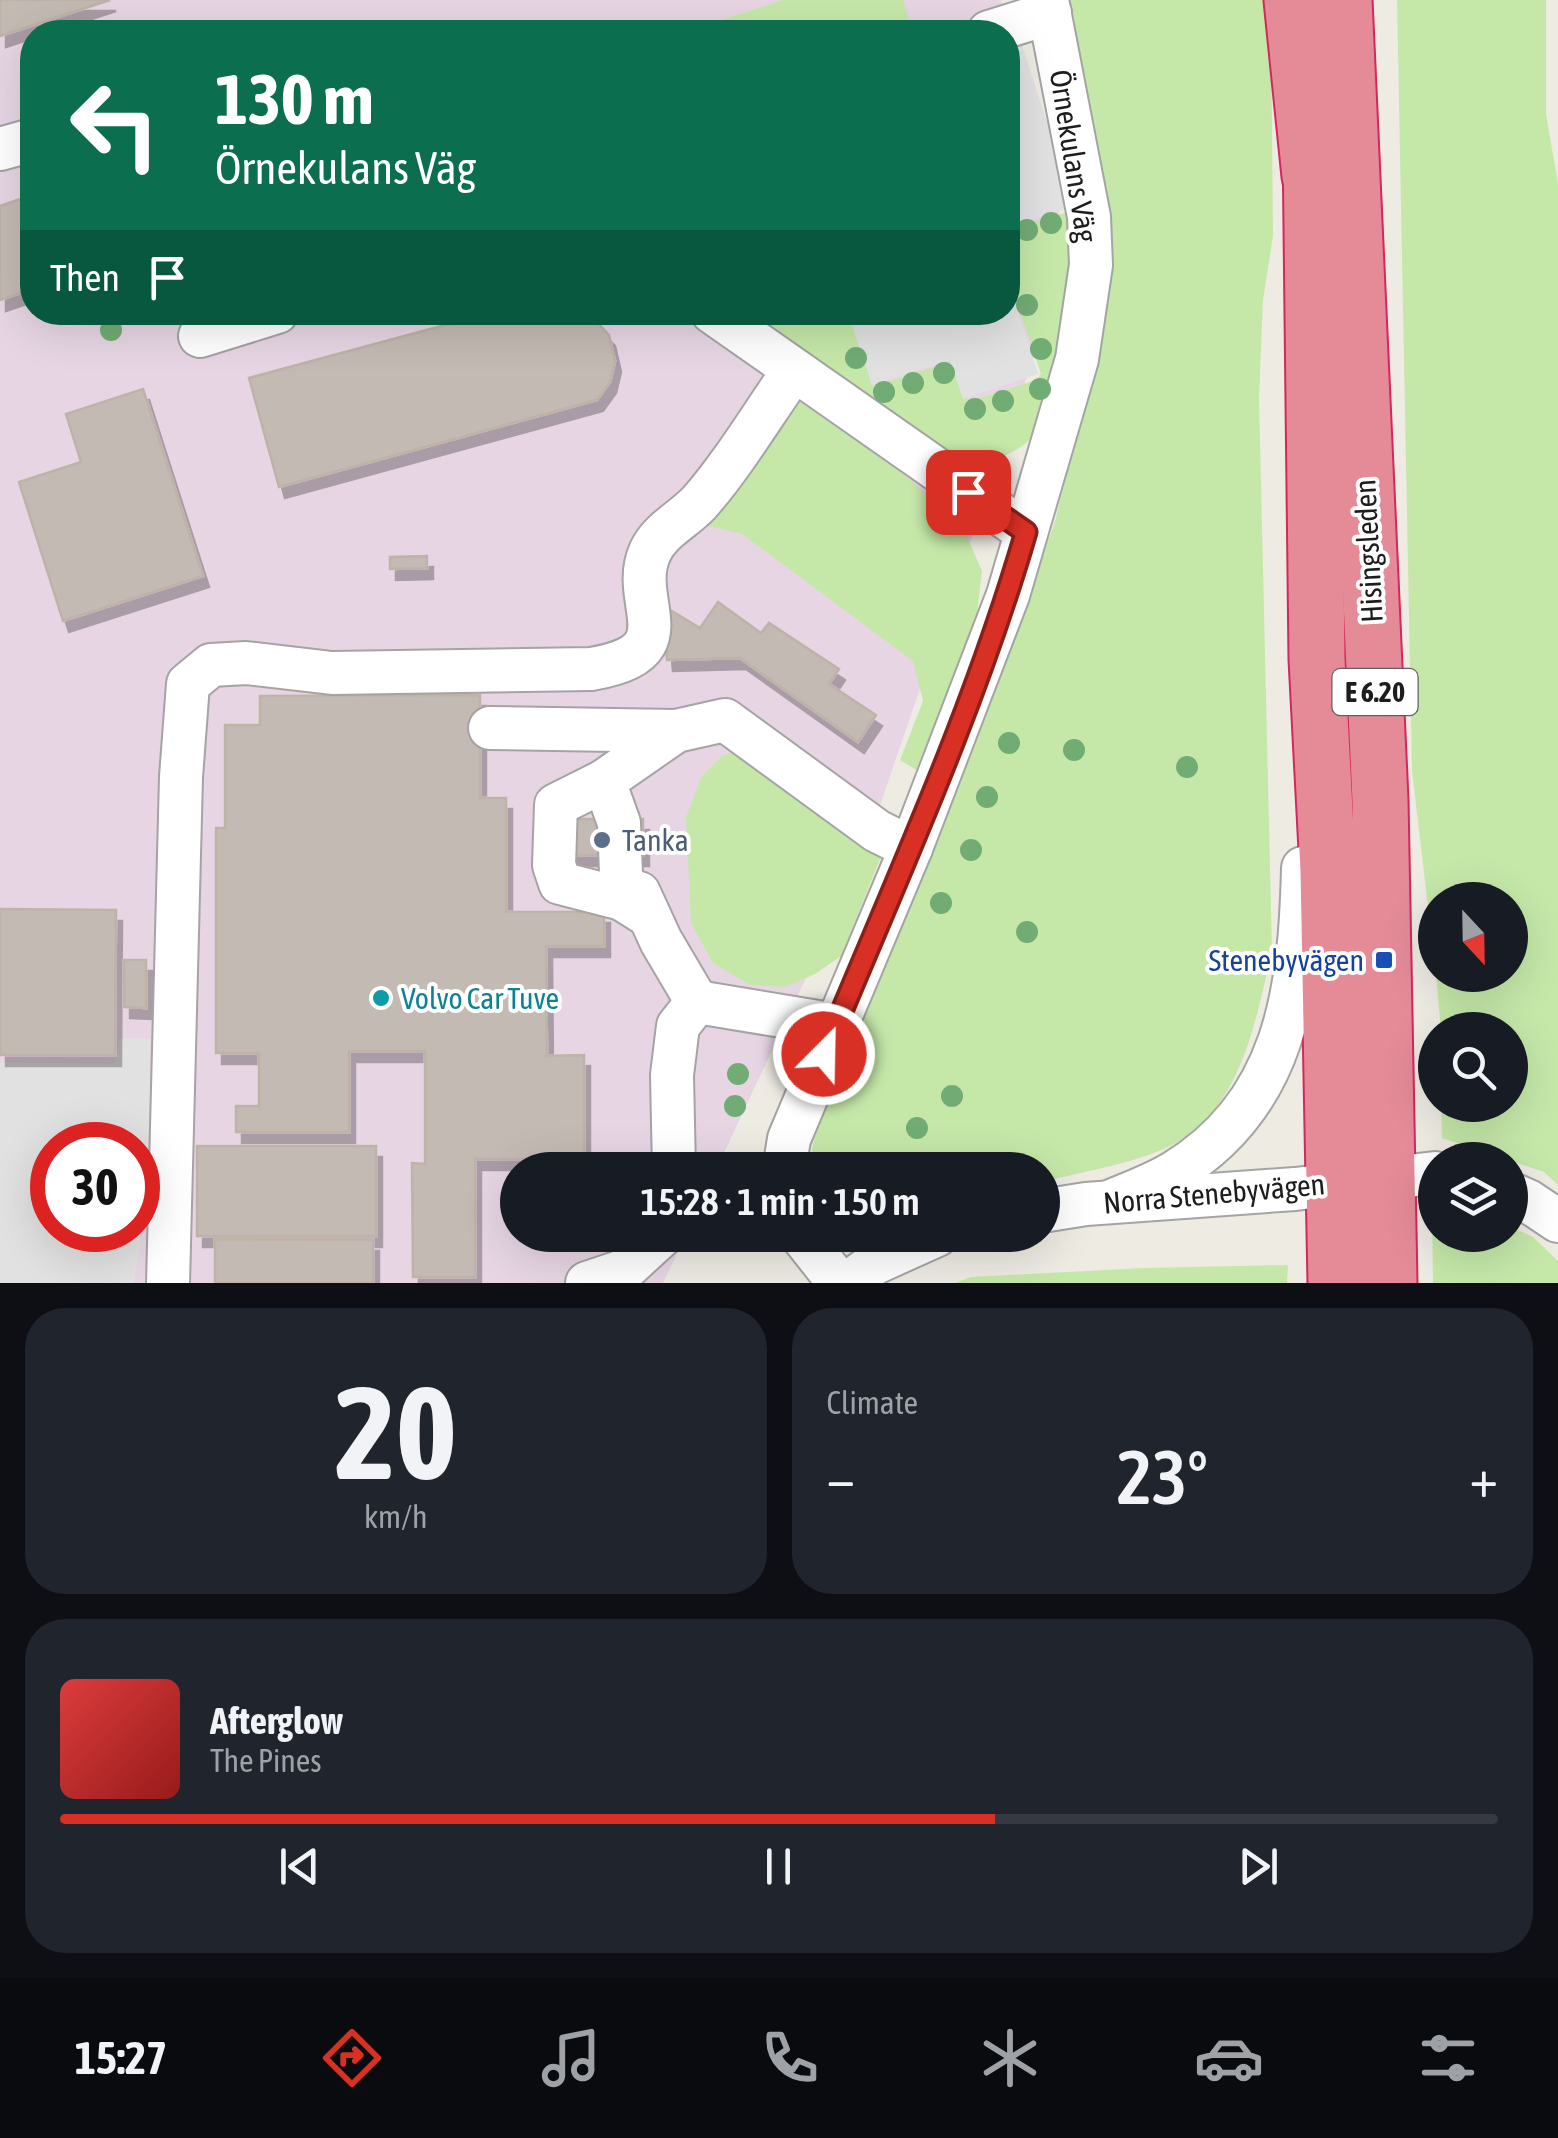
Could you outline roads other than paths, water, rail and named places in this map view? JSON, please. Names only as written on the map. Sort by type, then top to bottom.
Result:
[{"type":"highway","points":[[1292,0],[1332,206]]},
{"type":"highway","name":"Hisingsleden","points":[[1306,0],[1332,206],[1380,800],[1389,1283]]},
{"type":"highway","name":"Hisingsleden","points":[[1336,1283],[1385,1178],[1328,869],[1317,658],[1332,206],[1344,0]]},
{"type":"highway","points":[[1332,206],[1369,54],[1368,0]]},
{"type":"street","name":"Örnekulans Väg","points":[[787,1152],[911,848],[1008,595],[1077,359],[1091,265],[1089,217],[1049,6],[1017,20]]},
{"type":"street","points":[[200,336],[235,325]]},
{"type":"street","points":[[730,325],[1026,532]]},
{"type":"street","points":[[168,1283],[181,776],[188,684],[211,666],[246,663],[332,672],[591,670],[630,658],[644,645],[649,629],[651,614],[645,577],[651,549],[699,502],[794,370]]},
{"type":"street","points":[[490,728],[676,730],[725,720],[877,831],[911,848]]},
{"type":"street","points":[[635,907],[560,884],[554,865],[556,805],[604,780],[676,730]]},
{"type":"street","points":[[1109,1202],[1173,1173],[1221,1138],[1252,1102],[1277,1050],[1294,992],[1302,926],[1305,805],[1321,744]]},
{"type":"street","points":[[604,780],[619,823],[635,907],[697,1002],[836,1025]]},
{"type":"street","points":[[674,1152],[672,1076],[678,1026],[697,1002]]},
{"type":"street","name":"Norra Stenebyvägen","points":[[1060,1209],[1295,1190],[1385,1178]]},
{"type":"street","points":[[1528,1201],[1558,1221]]},
{"type":"street","points":[[587,1283],[623,1272],[644,1252]]},
{"type":"street","points":[[814,1252],[839,1283]]},
{"type":"street","points":[[848,1283],[875,1263],[899,1252]]},
{"type":"place","name":"Tanka","points":[[602,840]]},
{"type":"place","name":"Stenebyvägen","points":[[1384,960]]},
{"type":"place","name":"Volvo Car Tuve","points":[[381,998]]}]
